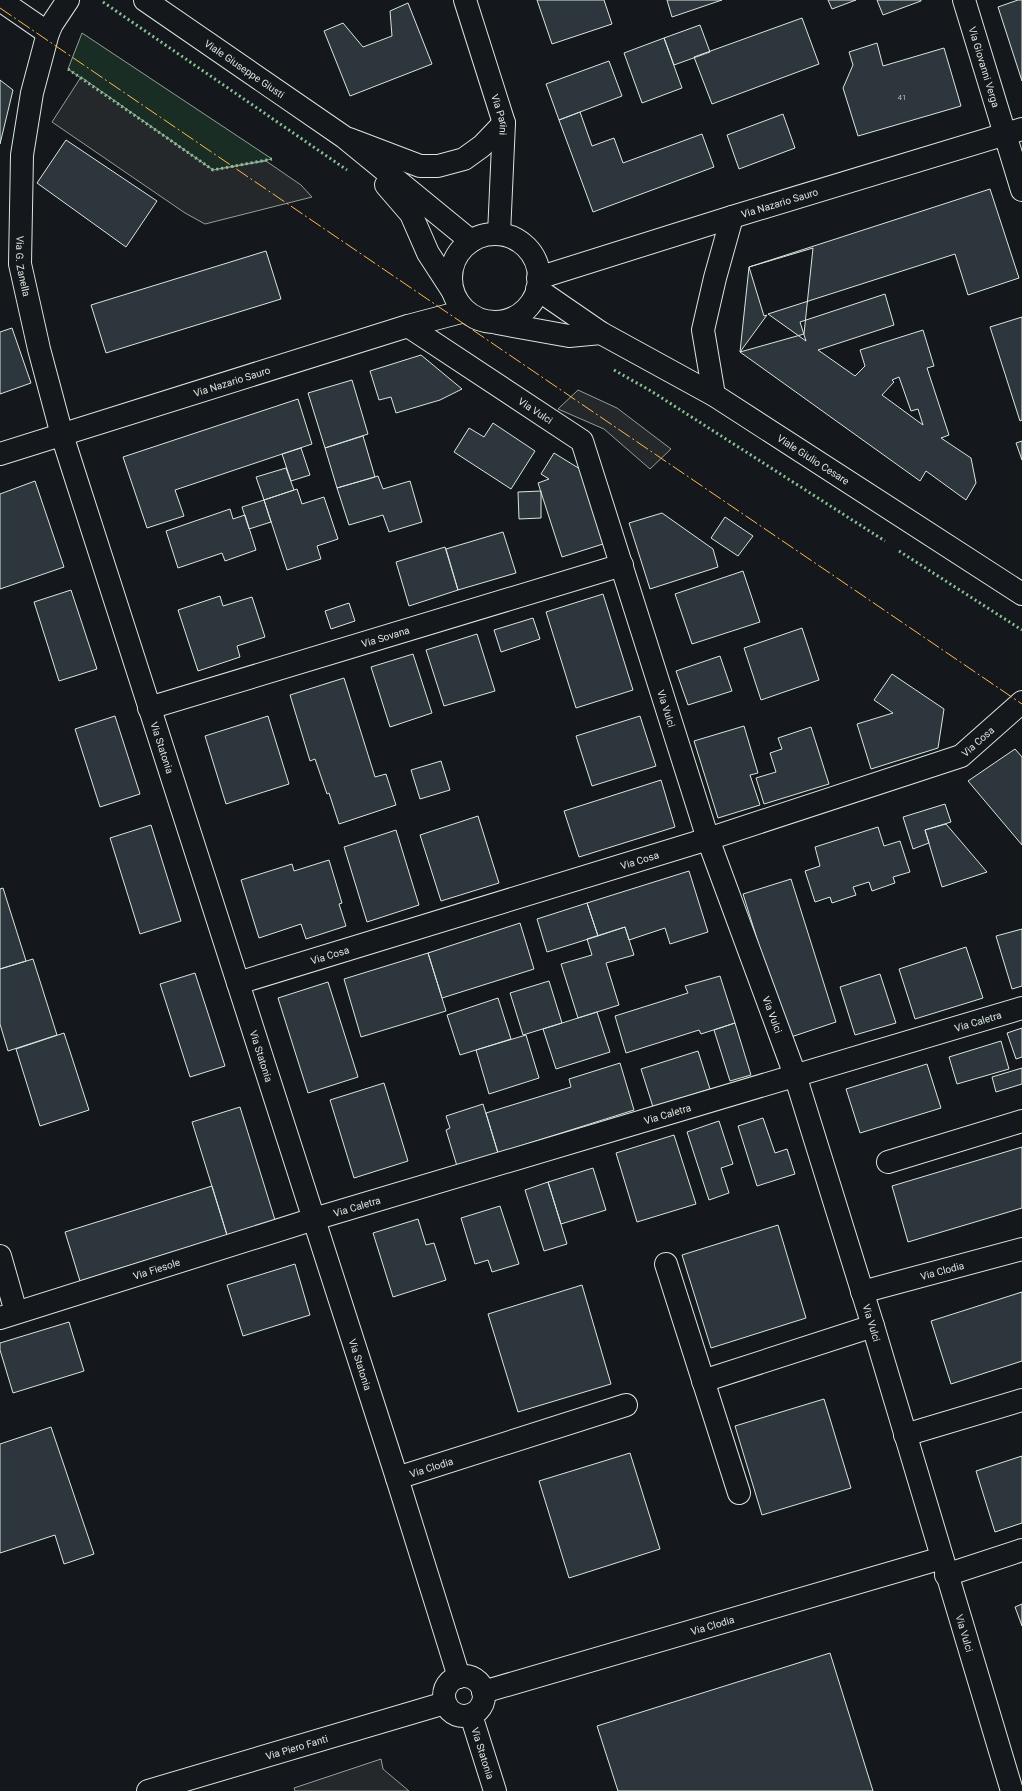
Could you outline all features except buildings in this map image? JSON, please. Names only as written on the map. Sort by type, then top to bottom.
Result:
[{"type":"street","points":[[0,0],[48,33]]},
{"type":"street","name":"Via G. Zanella","points":[[62,435],[39,349],[20,264],[22,155],[32,93],[48,33],[52,24],[68,0]]},
{"type":"street","name":"Viale Giuseppe Giusti","points":[[145,0],[344,137],[471,241],[461,251],[453,263],[451,277],[452,290]]},
{"type":"street","name":"Via Parini","points":[[465,0],[504,123],[499,234]]},
{"type":"street","name":"Via Giovanni Verga","points":[[964,0],[1013,132],[1022,190]]},
{"type":"street","points":[[344,137],[420,166],[438,166],[464,159],[482,146],[504,123]]},
{"type":"street","name":"Via Nazario Sauro","points":[[538,284],[732,217],[1013,132]]},
{"type":"street","name":"Viale Giuseppe Giusti","points":[[344,137],[411,214],[428,253],[452,290],[457,302],[465,311],[484,321],[506,321],[517,316],[529,304],[538,284]]},
{"type":"street","points":[[714,395],[703,330],[715,278],[732,217]]},
{"type":"street","points":[[471,241],[485,236],[499,234],[510,237],[527,249],[534,258],[537,268],[538,284]]},
{"type":"street","name":"Viale Giulio Cesare","points":[[538,284],[601,333],[714,395],[1022,594]]},
{"type":"street","name":"Via Nazario Sauro","points":[[0,454],[408,326],[465,311]]},
{"type":"street","points":[[495,322],[569,336],[601,333]]},
{"type":"street","name":"Via Vulci","points":[[408,326],[582,442],[708,839],[795,1075],[873,1326],[1012,1791]]},
{"type":"street","name":"Via Statonia","points":[[62,435],[397,1478],[459,1677]]},
{"type":"street","name":"Via Sovana","points":[[149,708],[622,565]]},
{"type":"street","name":"Via Cosa","points":[[238,983],[708,839],[961,756],[1022,702]]},
{"type":"street","name":"Via Caletra","points":[[314,1219],[1022,1008]]},
{"type":"street","points":[[888,1162],[1022,1121]]},
{"type":"street","name":"Via Fiesole","points":[[8,1315],[314,1219]]},
{"type":"street","name":"Via Clodia","points":[[862,1292],[1022,1248]]},
{"type":"street","points":[[0,1256],[8,1315]]},
{"type":"street","points":[[666,1264],[739,1493]]},
{"type":"street","points":[[704,1381],[873,1326]]},
{"type":"street","points":[[905,1435],[1022,1400]]},
{"type":"street","name":"Via Clodia","points":[[397,1478],[626,1405]]},
{"type":"street","name":"Via Clodia","points":[[483,1692],[944,1566],[1022,1550]]},
{"type":"street","points":[[445,1703],[445,1690],[448,1684],[459,1677],[465,1677],[476,1681],[483,1692]]},
{"type":"street","name":"Via Statonia","points":[[445,1703],[458,1715],[471,1715],[476,1712],[482,1703],[483,1692]]},
{"type":"street","name":"Via Piero Fanti","points":[[148,1791],[445,1703]]},
{"type":"street","name":"Via Statonia","points":[[471,1715],[495,1791]]},
{"type":"green space","points":[[82,33],[272,159],[213,170],[68,69]]},
{"type":"shaded area","points":[[81,77],[213,170],[266,161],[301,185],[312,197],[205,224],[185,213],[52,122]]},
{"type":"shaded area","points":[[578,390],[617,408],[671,449],[650,469],[604,429],[558,409]]},
{"type":"shaded area","points":[[381,1759],[383,1769],[409,1791],[295,1791],[294,1788]]},
{"type":"hedge","points":[[103,2],[347,170]]},
{"type":"hedge","points":[[68,69],[213,170],[272,159]]},
{"type":"hedge","points":[[614,370],[651,391],[885,541]]},
{"type":"hedge","points":[[899,551],[1022,630]]},
{"type":"power","points":[[0,8],[1022,704]]}]
